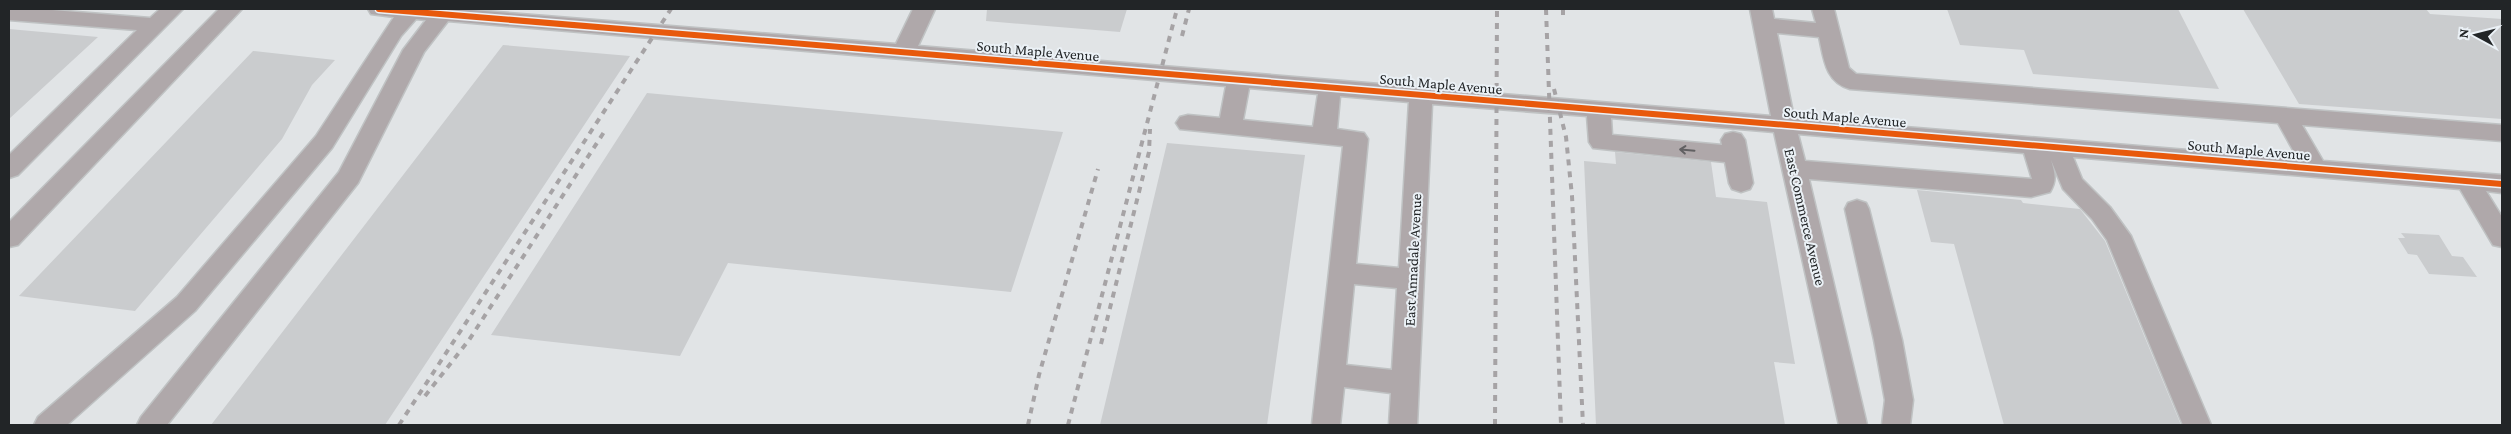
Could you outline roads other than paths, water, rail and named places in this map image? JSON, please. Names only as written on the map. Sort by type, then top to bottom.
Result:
[{"type":"street","points":[[9,170],[172,9]]},
{"type":"street","points":[[9,238],[231,9]]},
{"type":"street","name":"South Maple Avenue","points":[[379,9],[411,10],[1330,88],[2502,184]]},
{"type":"street","points":[[904,52],[924,9]]},
{"type":"street","points":[[48,425],[186,304],[324,142],[393,32],[411,10]]},
{"type":"street","points":[[9,13],[155,25]]},
{"type":"street","points":[[151,425],[349,177],[414,50],[442,14]]},
{"type":"street","points":[[1763,17],[1826,20],[1838,71],[1850,81],[2502,133]]},
{"type":"street","name":"East Commerce Avenue","points":[[1763,17],[1784,124],[1853,425]]},
{"type":"street","points":[[1230,127],[1239,80]]},
{"type":"street","points":[[1324,136],[1330,88]]},
{"type":"street","name":"East Annadale Avenue","points":[[1403,425],[1421,95]]},
{"type":"street","points":[[1598,109],[1601,142],[1736,155]]},
{"type":"street","points":[[2285,116],[2315,168]]},
{"type":"street","points":[[1730,120],[1741,183]]},
{"type":"street","points":[[1188,124],[1356,139],[1333,375],[1326,425]]},
{"type":"street","points":[[1794,169],[2013,188],[2041,186],[2044,179],[2046,146]]},
{"type":"street","points":[[2046,146],[2072,183],[2101,213],[2118,236],[2196,425]]},
{"type":"street","points":[[2467,181],[2502,238]]},
{"type":"street","points":[[1857,209],[1888,340],[1899,400],[1896,425]]},
{"type":"street","points":[[1342,273],[1412,279]]},
{"type":"street","points":[[1333,375],[1406,384]]},
{"type":"railway","points":[[399,425],[671,9]]},
{"type":"railway","points":[[1068,425],[1177,9]]},
{"type":"railway","points":[[1182,36],[1189,9]]},
{"type":"railway","points":[[1495,425],[1497,9]]},
{"type":"railway","points":[[1546,9],[1561,425]]},
{"type":"railway","points":[[1563,9],[1563,15]]},
{"type":"railway","points":[[1554,89],[1566,137],[1572,196],[1583,425]]},
{"type":"railway","points":[[425,396],[469,340],[606,129]]},
{"type":"railway","points":[[1101,344],[1149,152],[1150,129]]},
{"type":"railway","points":[[1028,425],[1039,375],[1098,169]]}]
